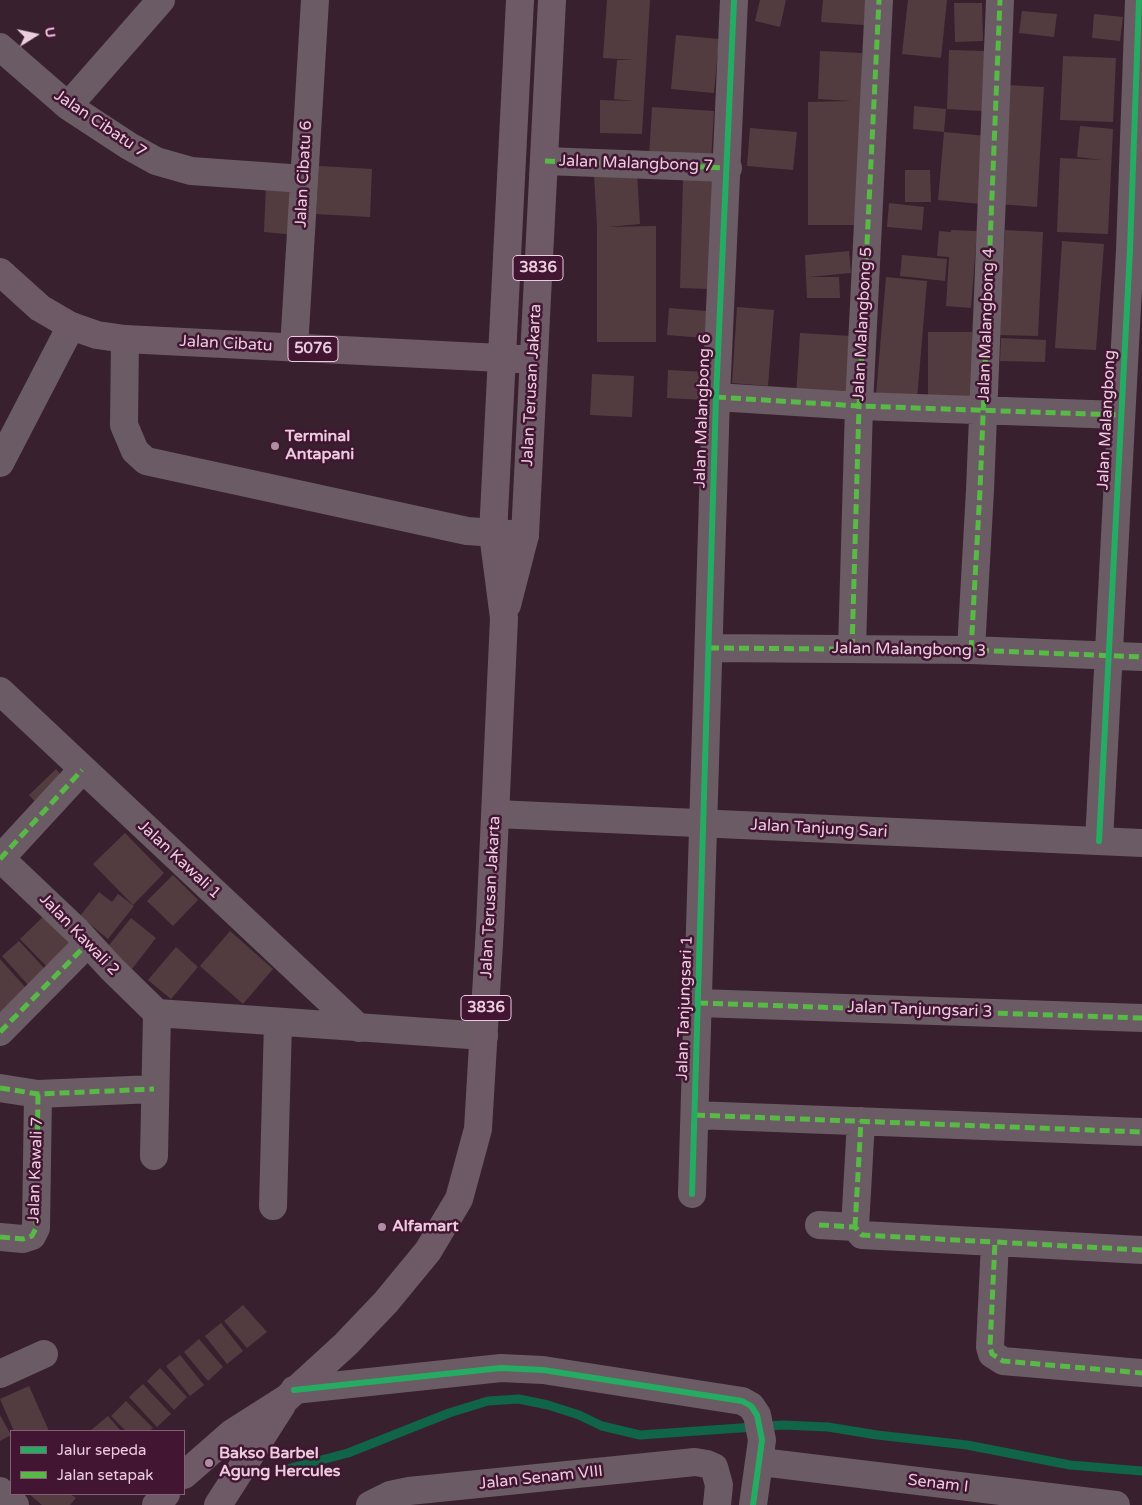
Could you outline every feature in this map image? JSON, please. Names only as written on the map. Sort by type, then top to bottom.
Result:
[{"type":"main road","points":[[520,3],[552,5]]},
{"type":"main road","name":"Jalan Terusan Jakarta","points":[[185,1474],[232,1433],[290,1394],[346,1344],[386,1302],[428,1251],[459,1199],[478,1129],[496,814],[504,618],[493,534],[520,3]]},
{"type":"main road","name":"Jalan Terusan Jakarta","points":[[504,618],[525,535],[552,5]]},
{"type":"main road","name":"Jalan Cibatu","points":[[0,272],[40,308],[71,326],[98,334],[126,339],[533,360]]},
{"type":"main road","points":[[219,1503],[290,1394]]},
{"type":"main road","points":[[156,1505],[165,1495]]},
{"type":"street","points":[[68,106],[161,0]]},
{"type":"street","name":"Jalan Cibatu 6","points":[[294,348],[314,0]]},
{"type":"street","name":"Jalan Malangbong 6","points":[[704,823],[716,398],[728,168],[734,0]]},
{"type":"street","name":"Jalan Malangbong 5","points":[[852,649],[859,406],[879,0]]},
{"type":"street","name":"Jalan Malangbong 4","points":[[971,650],[1000,0]]},
{"type":"street","name":"Jalan Malangbong","points":[[1099,842],[1136,251],[1139,0]]},
{"type":"street","name":"Jalan Cibatu 7","points":[[0,47],[68,106],[129,146],[156,161],[191,171],[304,179]]},
{"type":"street","name":"Jalan Malangbong 7","points":[[545,161],[728,168]]},
{"type":"street","points":[[0,463],[71,326]]},
{"type":"street","points":[[126,339],[124,425],[135,451],[146,461],[467,531],[525,535]]},
{"type":"street","points":[[716,398],[859,406],[983,410],[1128,398]]},
{"type":"street","name":"Jalan Malangbong 3","points":[[708,648],[971,650],[1142,657]]},
{"type":"street","name":"Jalan Kawali 1","points":[[0,692],[359,1028]]},
{"type":"street","points":[[0,858],[82,770]]},
{"type":"street","name":"Jalan Tanjung Sari","points":[[496,814],[1142,843]]},
{"type":"street","name":"Jalan Tanjungsari 1","points":[[692,1194],[704,823]]},
{"type":"street","name":"Jalan Kawali 2","points":[[0,858],[157,1013]]},
{"type":"street","points":[[0,1032],[88,943]]},
{"type":"street","name":"Jalan Tanjungsari 3","points":[[698,1003],[1142,1018]]},
{"type":"street","points":[[154,1156],[157,1013],[484,1036]]},
{"type":"street","points":[[273,1206],[278,1022]]},
{"type":"street","points":[[0,1088],[38,1094],[154,1089]]},
{"type":"street","name":"Jalan Kawali 7","points":[[12,1238],[32,1236],[36,1228],[38,1094]]},
{"type":"street","points":[[695,1115],[1142,1132]]},
{"type":"street","points":[[862,1121],[855,1227],[862,1235],[1142,1250]]},
{"type":"street","points":[[819,1225],[855,1227]]},
{"type":"street","points":[[995,1242],[990,1347],[992,1354],[1003,1361],[1142,1373]]},
{"type":"street","points":[[0,1374],[44,1354]]},
{"type":"street","points":[[290,1394],[501,1368],[535,1370],[737,1400],[751,1406],[760,1439],[753,1505]]},
{"type":"street","name":"Senam I","points":[[760,1439],[1116,1505]]},
{"type":"street","name":"Jalan Senam VIII","points":[[370,1505],[390,1495],[408,1491],[695,1462],[714,1467],[719,1485],[717,1505]]},
{"type":"street","points":[[0,1491],[15,1505]]},
{"type":"building","points":[[607,0],[650,0],[642,134],[600,133],[600,100],[633,101],[614,99],[617,60],[635,60],[603,58]]},
{"type":"building","points":[[760,0],[786,0],[780,27],[755,21]]},
{"type":"building","points":[[823,0],[866,0],[864,25],[821,22]]},
{"type":"building","points":[[908,0],[947,0],[941,58],[902,54]]},
{"type":"building","points":[[954,3],[982,3],[983,41],[955,42]]},
{"type":"building","points":[[1022,11],[1057,14],[1054,37],[1019,33]]},
{"type":"building","points":[[1094,14],[1123,17],[1120,41],[1092,38]]},
{"type":"building","points":[[676,35],[719,39],[714,93],[671,89]]},
{"type":"building","points":[[949,50],[985,51],[982,111],[947,109]]},
{"type":"building","points":[[820,51],[862,53],[861,225],[808,225],[808,102],[851,101],[818,99]]},
{"type":"building","points":[[1063,56],[1116,58],[1113,122],[1060,120]]},
{"type":"building","points":[[1007,85],[1044,87],[1037,207],[999,204]]},
{"type":"building","points":[[914,106],[946,109],[944,132],[913,129]]},
{"type":"building","points":[[652,107],[714,111],[711,161],[649,157]]},
{"type":"building","points":[[1080,126],[1113,129],[1108,234],[1057,232],[1060,158],[1102,160],[1077,157]]},
{"type":"building","points":[[750,128],[797,132],[793,170],[747,166]]},
{"type":"building","points":[[944,132],[987,136],[981,204],[938,200]]},
{"type":"building","points":[[319,166],[372,169],[370,217],[316,214]]},
{"type":"building","points":[[905,170],[930,170],[931,202],[905,202]]},
{"type":"building","points":[[637,173],[640,224],[607,227],[656,226],[656,342],[597,342],[597,227],[594,175]]},
{"type":"building","points":[[683,179],[712,180],[709,289],[680,288]]},
{"type":"building","points":[[266,185],[298,186],[295,235],[264,232]]},
{"type":"building","points":[[889,203],[924,207],[922,230],[887,227]]},
{"type":"building","points":[[951,230],[977,231],[971,308],[946,306],[949,257],[937,256],[939,231],[951,232]]},
{"type":"building","points":[[1005,230],[1043,232],[1038,336],[1000,335]]},
{"type":"building","points":[[1062,241],[1104,244],[1096,350],[1055,348]]},
{"type":"building","points":[[849,251],[851,273],[809,277],[839,277],[840,298],[807,298],[805,255]]},
{"type":"building","points":[[902,255],[947,259],[945,281],[900,276]]},
{"type":"building","points":[[886,277],[927,281],[917,399],[876,395]]},
{"type":"building","points":[[737,307],[774,310],[768,386],[732,383]]},
{"type":"building","points":[[669,308],[707,311],[704,338],[667,335]]},
{"type":"building","points":[[928,332],[972,332],[972,400],[928,400]]},
{"type":"building","points":[[800,333],[852,336],[848,400],[796,396]]},
{"type":"building","points":[[1001,338],[1046,340],[1045,362],[1000,361]]},
{"type":"building","points":[[668,370],[706,372],[705,400],[667,398]]},
{"type":"building","points":[[592,374],[634,376],[632,417],[590,415]]},
{"type":"building","points":[[56,769],[68,783],[41,808],[29,795]]},
{"type":"building","points":[[125,833],[164,873],[133,905],[93,864]]},
{"type":"building","points":[[173,875],[198,900],[173,926],[147,901]]},
{"type":"building","points":[[99,892],[112,902],[118,894],[134,906],[108,939],[80,916]]},
{"type":"building","points":[[50,910],[78,939],[48,968],[20,939]]},
{"type":"building","points":[[131,918],[156,938],[132,969],[106,949]]},
{"type":"building","points":[[230,931],[273,969],[243,1004],[200,966]]},
{"type":"building","points":[[19,941],[46,970],[29,986],[2,956]]},
{"type":"building","points":[[176,947],[198,967],[171,999],[148,980]]},
{"type":"building","points":[[0,959],[26,988],[0,1012]]},
{"type":"building","points":[[243,1305],[267,1332],[247,1348],[224,1321]]},
{"type":"building","points":[[221,1323],[243,1351],[227,1364],[205,1336]]},
{"type":"building","points":[[199,1339],[223,1367],[208,1381],[184,1352]]},
{"type":"building","points":[[180,1355],[204,1385],[190,1396],[166,1366]]},
{"type":"building","points":[[160,1368],[187,1397],[174,1410],[147,1381]]},
{"type":"building","points":[[143,1384],[171,1414],[157,1427],[129,1397]]},
{"type":"building","points":[[29,1386],[49,1430],[14,1430],[0,1399]]},
{"type":"building","points":[[126,1401],[153,1428],[150,1430],[125,1430],[111,1416]]},
{"type":"building","points":[[0,1415],[10,1436],[0,1441]]},
{"type":"building","points":[[108,1416],[120,1430],[91,1430]]},
{"type":"building","points":[[30,1495],[72,1495],[76,1498],[70,1505],[42,1505]]},
{"type":"waterway","points":[[283,1470],[348,1453],[449,1413],[488,1401],[519,1399],[548,1405],[579,1415],[602,1426],[640,1435],[783,1425],[828,1427],[877,1435],[967,1445],[1070,1465],[1142,1471]]},
{"type":"marked path","points":[[852,649],[859,406],[879,0]]},
{"type":"marked path","points":[[971,650],[980,490],[1000,0]]},
{"type":"marked path","points":[[545,161],[728,168]]},
{"type":"marked path","points":[[716,397],[859,406],[1120,415]]},
{"type":"marked path","points":[[709,648],[971,650],[1142,657]]},
{"type":"marked path","points":[[0,859],[82,770]]},
{"type":"marked path","points":[[0,1032],[88,943]]},
{"type":"marked path","points":[[698,1003],[1142,1018]]},
{"type":"marked path","points":[[0,1088],[38,1094],[154,1089]]},
{"type":"marked path","points":[[0,1237],[23,1239],[32,1236],[36,1228],[38,1094]]},
{"type":"marked path","points":[[695,1115],[1142,1132]]},
{"type":"marked path","points":[[855,1227],[861,1121]]},
{"type":"marked path","points":[[819,1225],[855,1227],[862,1235],[995,1242]]},
{"type":"marked path","points":[[1142,1250],[995,1242],[990,1347],[992,1354],[1003,1361],[1142,1373]]},
{"type":"cycle path","points":[[692,1194],[716,397],[734,0]]},
{"type":"cycle path","points":[[1099,841],[1130,250],[1139,0]]},
{"type":"cycle path","points":[[294,1390],[501,1368],[543,1370],[742,1401],[751,1406],[757,1415],[762,1440],[753,1505]]},
{"type":"place","name":"Terminal Antapani","points":[[275,446]]},
{"type":"place","name":"Alfamart","points":[[382,1227]]},
{"type":"place","name":"Bakso Barbel Agung Hercules","points":[[209,1463]]}]
